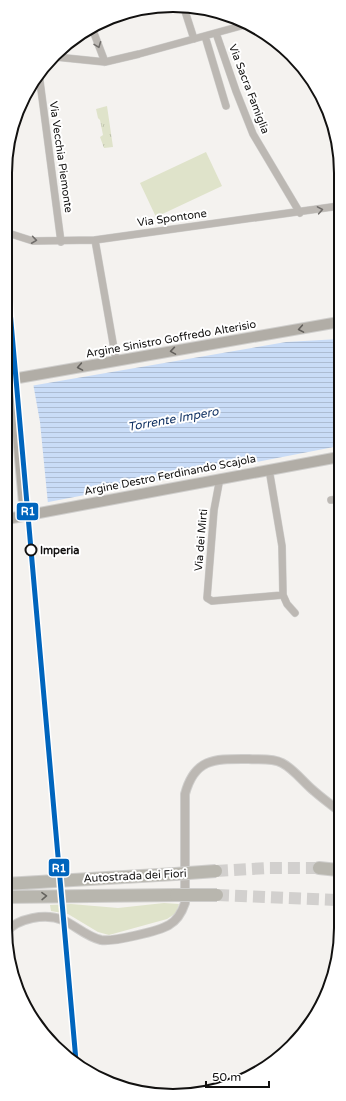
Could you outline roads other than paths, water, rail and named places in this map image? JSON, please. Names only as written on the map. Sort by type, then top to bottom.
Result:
[{"type":"highway","points":[[319,868],[334,870]]},
{"type":"highway","name":"Autostrada dei Fiori","points":[[12,884],[216,871]]},
{"type":"highway","name":"Autostrada dei Fiori","points":[[12,897],[217,895]]},
{"type":"main road","name":"Argine Sinistro Goffredo Alterisio","points":[[12,380],[116,360],[334,323]]},
{"type":"main road","points":[[12,398],[25,515]]},
{"type":"main road","name":"Argine Destro Ferdinando Scajola","points":[[12,518],[334,457]]},
{"type":"street","points":[[185,12],[194,39]]},
{"type":"street","points":[[61,57],[81,58],[105,62],[239,26]]},
{"type":"street","points":[[94,33],[105,62]]},
{"type":"street","name":"Via Sacra Famiglia","points":[[216,33],[253,134],[300,213]]},
{"type":"street","points":[[205,36],[226,106]]},
{"type":"street","name":"Via Vecchia Piemonte","points":[[40,82],[61,242]]},
{"type":"street","name":"Via Spontone","points":[[12,234],[34,241],[61,242],[95,240],[300,213],[334,207]]},
{"type":"street","points":[[95,240],[116,360]]},
{"type":"street","points":[[269,469],[282,546],[283,595],[287,604],[295,613]]},
{"type":"street","name":"Via dei Mirti","points":[[220,478],[214,510],[207,598],[212,601],[283,595]]},
{"type":"street","points":[[12,927],[16,924],[39,917],[64,921],[96,938],[109,940],[159,930],[174,922],[182,911],[185,903],[185,794],[188,781],[193,772],[209,762],[225,759],[260,760],[283,763],[334,807]]},
{"type":"water","name":"Torrente Impero","points":[[334,339],[334,447],[12,509],[12,389],[286,342]]},
{"type":"tunnel","points":[[12,367],[13,379]]},
{"type":"tunnel","points":[[216,871],[268,868],[319,868]]},
{"type":"tunnel","points":[[217,895],[334,900]]},
{"type":"place","name":"Imperia","points":[[31,550]]}]
